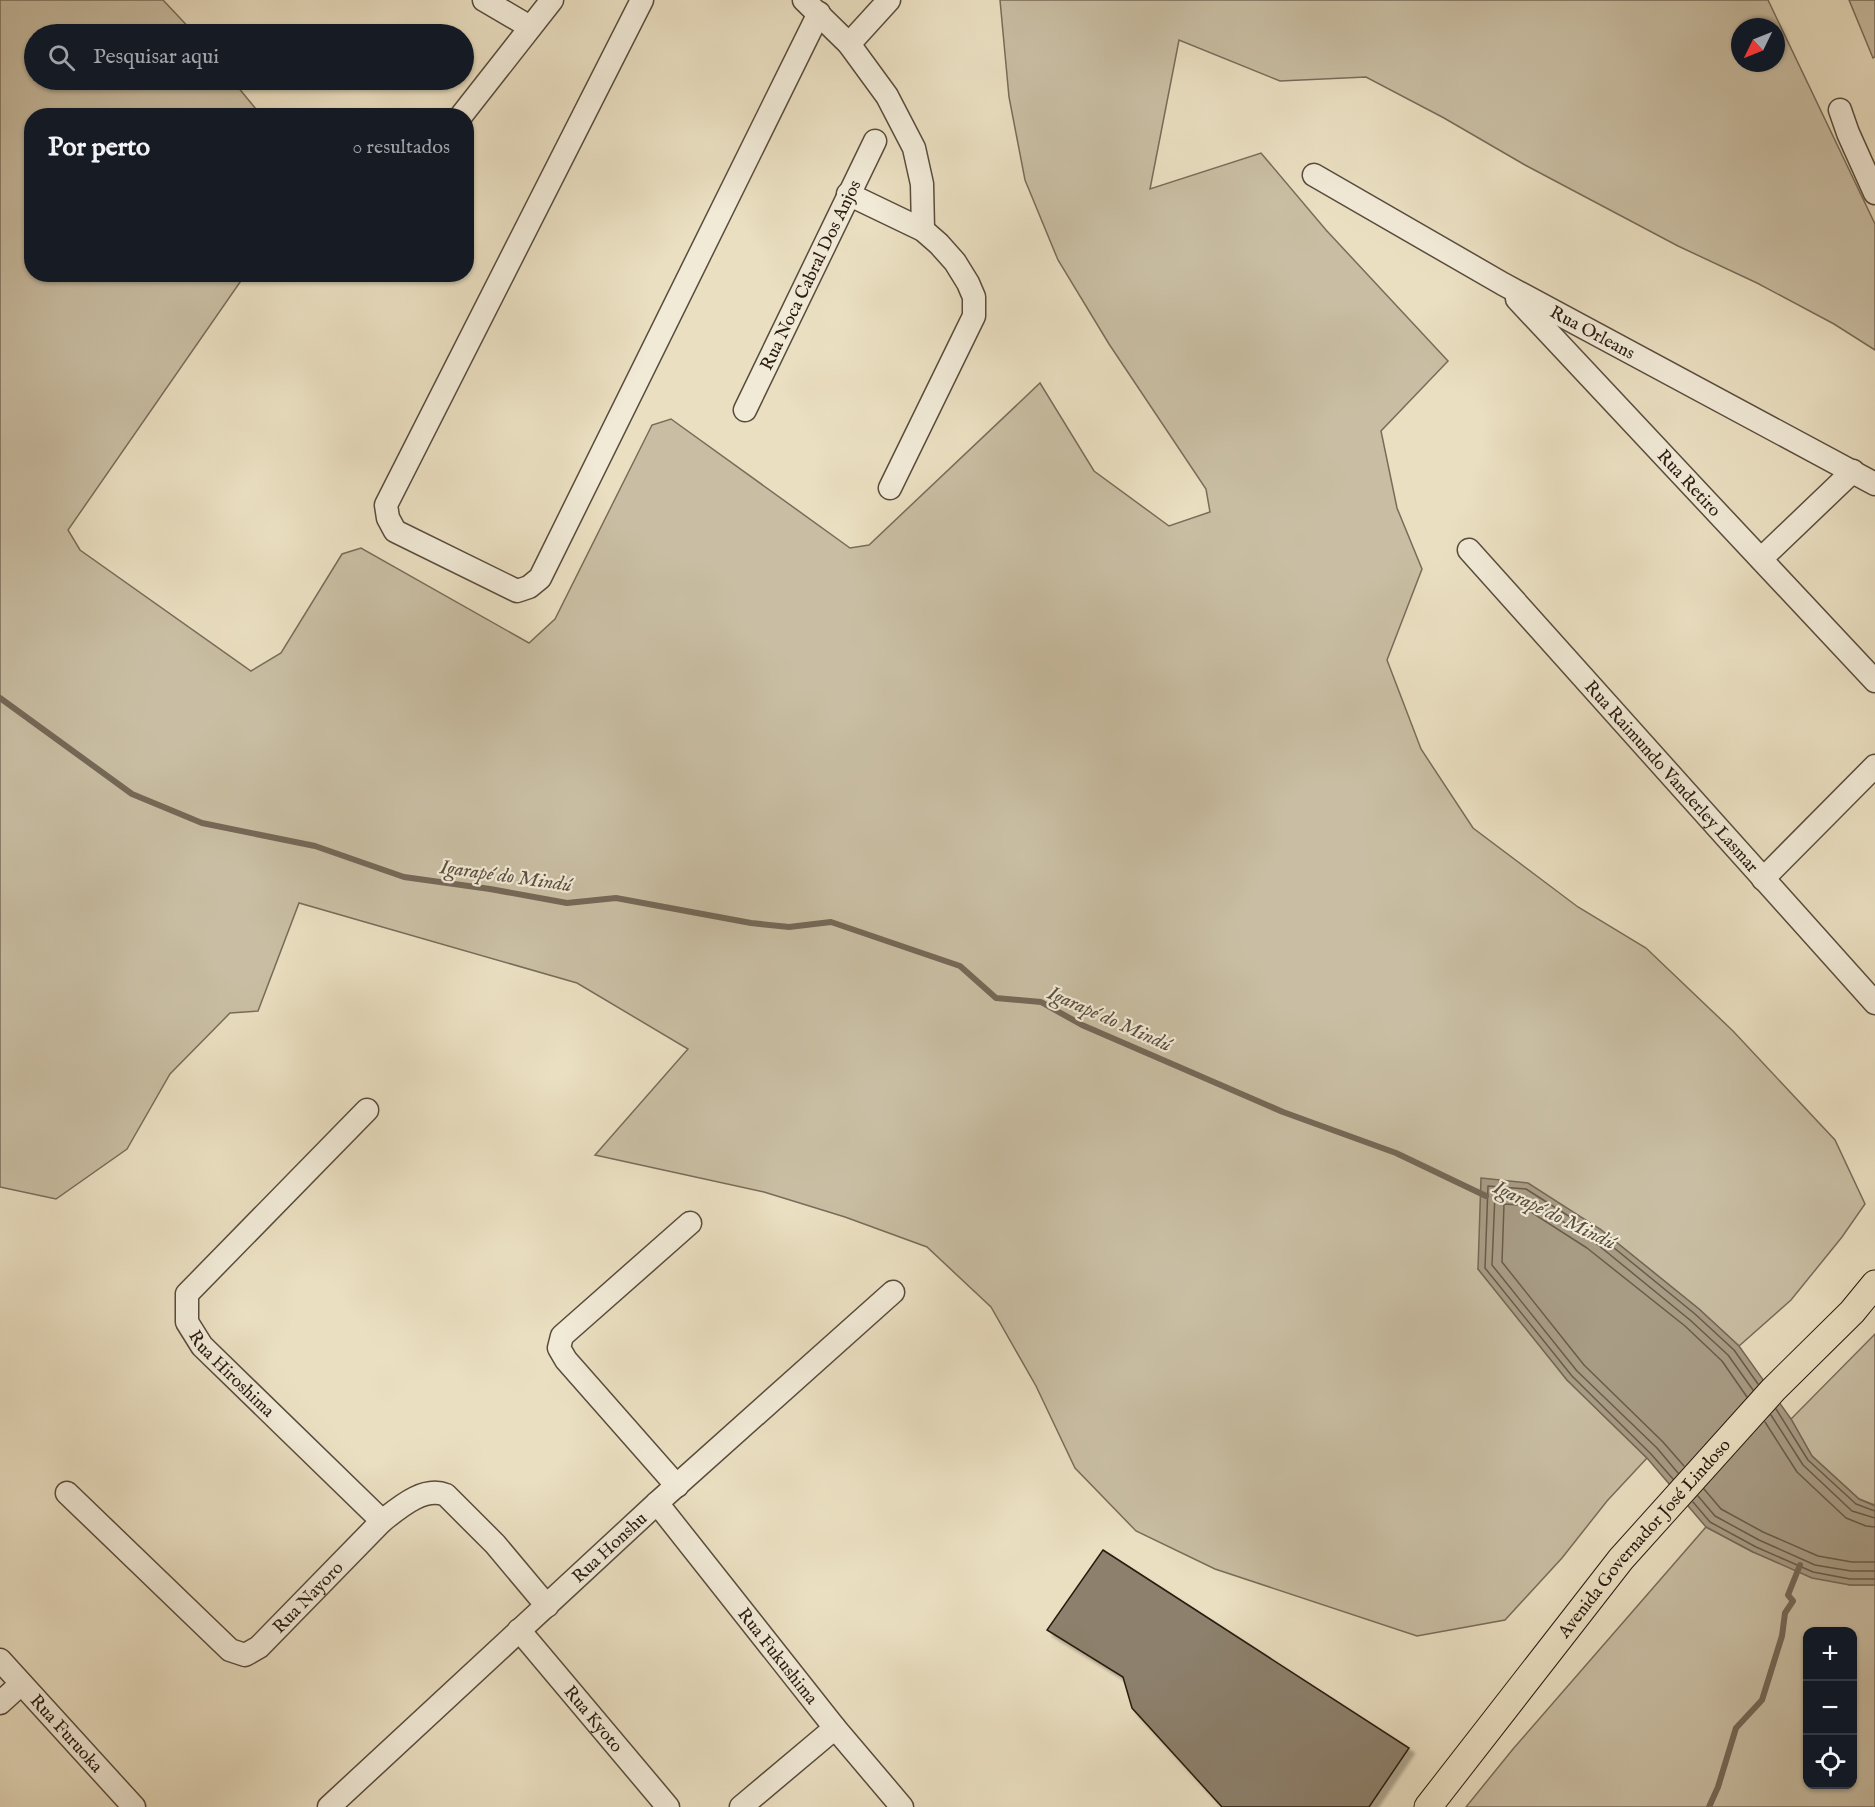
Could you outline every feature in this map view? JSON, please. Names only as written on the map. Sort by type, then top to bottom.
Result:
[{"type":"main road","name":"Avenida Governador José Lindoso","points":[[1428,1807],[1621,1559],[1773,1390],[1852,1312],[1875,1284]]},
{"type":"street","points":[[484,0],[530,27]]},
{"type":"street","points":[[467,108],[552,0]]},
{"type":"street","points":[[642,0],[386,505],[388,518],[395,531],[517,591],[529,587],[540,578],[812,7],[849,44],[887,96],[914,148],[922,184],[924,230]]},
{"type":"street","points":[[849,44],[889,0]]},
{"type":"street","points":[[1840,110],[1875,193]]},
{"type":"street","name":"Rua Noca Cabral Dos Anjos","points":[[745,410],[875,141]]},
{"type":"street","name":"Rua Orleans","points":[[1314,175],[1503,284],[1875,484]]},
{"type":"street","points":[[848,194],[924,230],[955,262],[974,297],[974,316],[890,488]]},
{"type":"street","name":"Rua Retiro","points":[[1503,284],[1875,681]]},
{"type":"street","points":[[1761,559],[1853,471]]},
{"type":"street","name":"Rua Raimundo Vanderley Lasmar","points":[[1470,550],[1875,1003]]},
{"type":"street","points":[[1763,879],[1875,766]]},
{"type":"street","name":"Rua Hiroshima","points":[[367,1110],[187,1294],[187,1322],[202,1346],[382,1521]]},
{"type":"street","points":[[677,1486],[566,1360],[560,1348],[562,1336],[690,1223]]},
{"type":"street","name":"Rua Honshu","points":[[329,1807],[657,1503],[893,1292]]},
{"type":"street","name":"Rua Nayoro","points":[[67,1492],[230,1650],[245,1655],[259,1647],[382,1521],[405,1504],[428,1493],[438,1491],[446,1494],[495,1544],[547,1606]]},
{"type":"street","name":"Rua Fukushima","points":[[657,1503],[835,1728],[902,1807]]},
{"type":"street","name":"Rua Kyoto","points":[[519,1630],[668,1807]]},
{"type":"street","name":"Rua Furuoka","points":[[0,1660],[134,1807]]},
{"type":"street","points":[[0,1703],[21,1684]]},
{"type":"street","points":[[741,1807],[835,1728]]},
{"type":"shaded area","points":[[0,0],[163,0],[186,24],[24,24],[24,90],[240,90],[255,108],[24,108],[24,282],[240,282],[68,530],[80,550],[251,671],[281,653],[342,554],[361,548],[529,643],[555,619],[652,425],[671,419],[850,548],[869,545],[1040,383],[1094,471],[1169,526],[1210,512],[1206,489],[1109,344],[1058,260],[1025,180],[1009,97],[1000,0],[1768,0],[1777,18],[1731,18],[1731,72],[1785,72],[1785,36],[1875,224],[1875,350],[1834,324],[1757,283],[1678,246],[1366,77],[1280,81],[1179,40],[1150,189],[1261,153],[1326,230],[1448,361],[1381,431],[1397,508],[1422,569],[1387,660],[1421,749],[1473,828],[1578,907],[1646,948],[1733,1031],[1835,1140],[1865,1204],[1842,1237],[1791,1300],[1739,1346],[1699,1309],[1600,1229],[1478,1269],[1567,1380],[1647,1458],[1607,1501],[1562,1558],[1505,1620],[1417,1636],[1215,1569],[1136,1531],[1075,1468],[1036,1386],[991,1307],[927,1247],[845,1217],[764,1192],[595,1155],[688,1049],[577,983],[299,903],[258,1011],[230,1013],[170,1074],[127,1149],[56,1199],[0,1187]]},
{"type":"shaded area","points":[[1849,0],[1875,0],[1875,57],[1873,58]]},
{"type":"shaded area","points":[[1875,1334],[1875,1505],[1859,1499],[1812,1456],[1791,1419]]},
{"type":"shaded area","points":[[1706,1527],[1753,1552],[1850,1585],[1875,1585],[1875,1807],[1466,1807],[1513,1749]]},
{"type":"water","points":[[1481,1178],[1528,1183],[1600,1229],[1699,1309],[1739,1346],[1791,1419],[1812,1456],[1859,1499],[1875,1506],[1875,1585],[1850,1585],[1812,1578],[1753,1552],[1706,1527],[1647,1458],[1567,1380],[1478,1269]]},
{"type":"building","points":[[1103,1550],[1409,1748],[1369,1807],[1222,1807],[1132,1708],[1123,1677],[1047,1630]]},
{"type":"waterway","name":"Igarapé do Mindú","points":[[0,698],[132,794],[202,823],[315,846],[404,877],[567,903],[616,898],[751,923],[789,927],[831,922],[960,966],[996,998],[1041,1002],[1082,1025],[1283,1112],[1396,1153],[1486,1196]]},
{"type":"waterway","points":[[1709,1807],[1718,1787],[1736,1728],[1762,1700],[1782,1636],[1785,1613],[1793,1601],[1788,1595],[1800,1565]]}]
